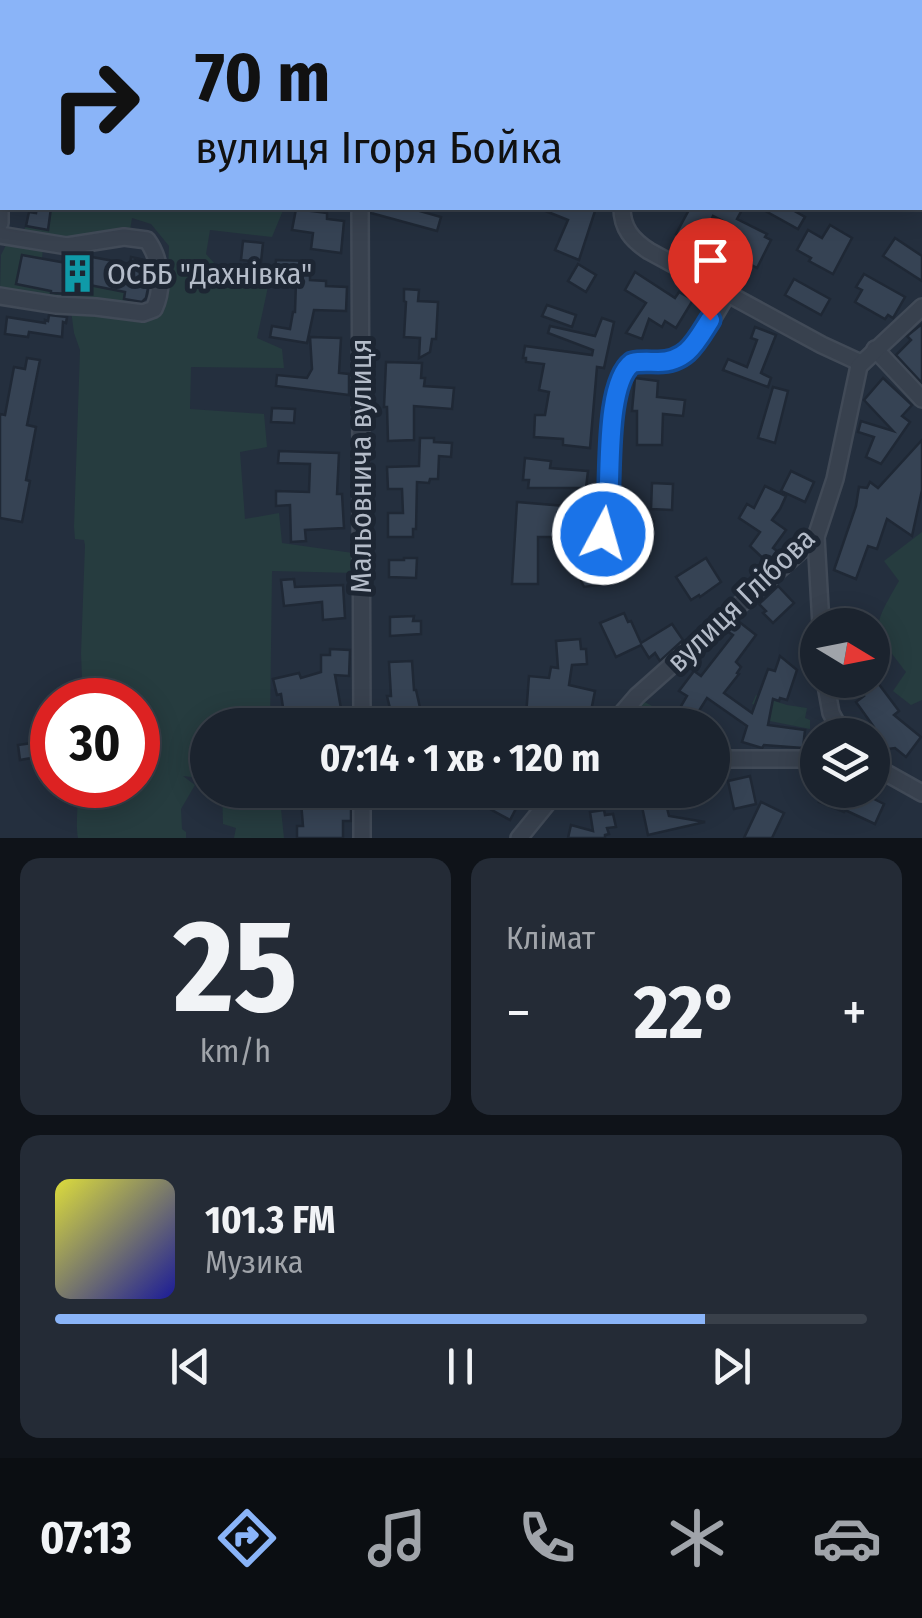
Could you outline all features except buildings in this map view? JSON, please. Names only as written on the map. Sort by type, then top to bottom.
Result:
[{"type":"street","name":"Мальовнича вулиця","points":[[360,210],[362,708]]},
{"type":"street","points":[[622,210],[625,227],[637,243],[660,258],[861,363]]},
{"type":"street","points":[[0,235],[67,246],[124,237],[147,240],[158,258],[160,294],[154,309],[143,313],[56,306],[0,296]]},
{"type":"street","points":[[604,537],[612,429],[621,375],[632,363],[669,361],[688,352],[728,293]]},
{"type":"street","name":"вулиця Глібова","points":[[626,708],[816,536],[835,480],[861,363],[922,306]]},
{"type":"street","points":[[874,349],[922,399]]},
{"type":"street","points":[[816,536],[820,608]]},
{"type":"street","points":[[730,759],[800,758]]},
{"type":"street","points":[[890,776],[922,793]]},
{"type":"street","points":[[362,808],[362,838]]},
{"type":"street","points":[[519,838],[543,808]]},
{"type":"green space","points":[[51,210],[283,210],[272,237],[210,230],[206,254],[216,265],[244,268],[269,282],[257,338],[282,349],[284,368],[191,367],[190,409],[264,414],[267,447],[240,452],[245,519],[279,513],[282,543],[353,553],[355,573],[272,571],[270,708],[190,708],[190,777],[183,776],[190,781],[190,794],[181,809],[186,838],[78,838],[77,825],[77,808],[160,808],[160,678],[82,678],[85,545],[84,540],[75,539],[74,527],[80,350],[71,310],[161,311],[167,299],[169,246],[151,224],[132,218],[130,230],[81,241],[22,234],[26,226],[48,230]]},
{"type":"green space","points":[[7,243],[43,247],[42,259],[21,255],[17,284],[71,294],[74,282],[125,292],[124,300],[152,306],[148,310],[0,290],[1,255]]},
{"type":"green space","points":[[922,532],[922,700],[911,705],[893,691],[906,672],[890,651],[890,608],[884,608],[899,581],[884,561]]},
{"type":"green space","points":[[756,695],[807,708],[805,718],[800,718],[800,727],[765,720],[768,709],[752,704]]},
{"type":"green space","points":[[641,700],[656,708],[634,708]]},
{"type":"green space","points":[[223,808],[281,808],[284,838],[234,838],[236,828],[223,824]]},
{"type":"place","name":"ОСББ \"Дахнівка\"","points":[[77,274]]},
{"type":"route","points":[[603,534],[621,375],[632,363],[684,356],[710,320]]}]
